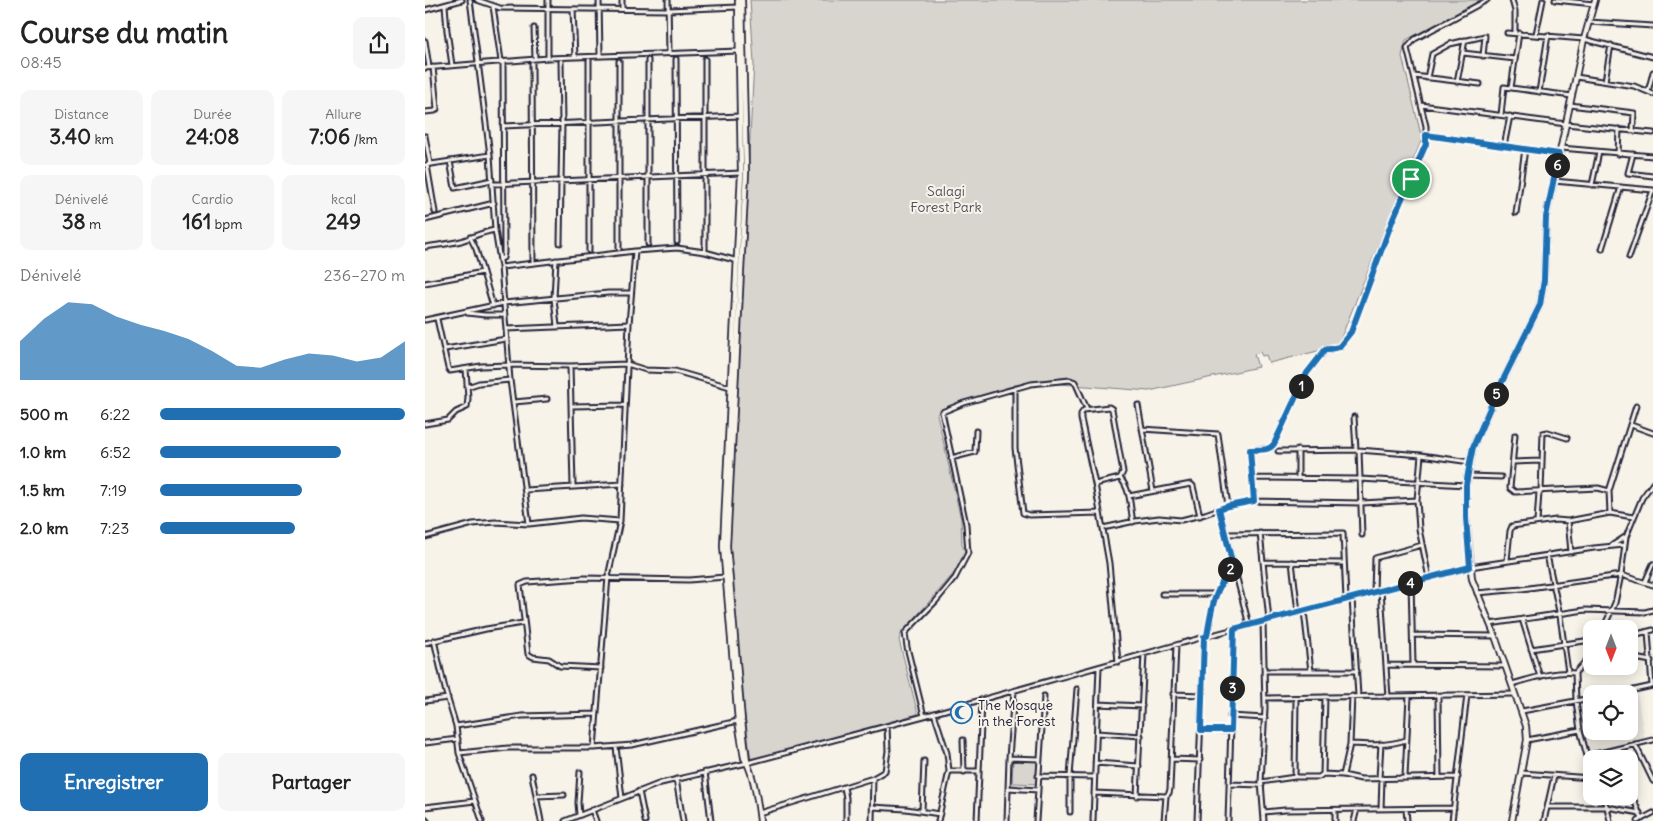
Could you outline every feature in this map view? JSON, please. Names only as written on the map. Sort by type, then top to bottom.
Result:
[{"type":"street","points":[[425,10],[462,0]]},
{"type":"street","points":[[470,0],[490,155],[495,230],[505,303],[508,365],[529,524]]},
{"type":"street","points":[[477,0],[500,8],[668,10],[738,7]]},
{"type":"street","points":[[548,0],[548,58]]},
{"type":"street","points":[[599,0],[600,56]]},
{"type":"street","points":[[622,0],[622,9]]},
{"type":"street","points":[[668,0],[669,53]]},
{"type":"street","points":[[738,0],[741,173],[738,261],[723,512],[723,546],[738,721],[744,758],[747,762]]},
{"type":"street","points":[[742,0],[746,172],[727,546],[742,721],[747,762],[760,821]]},
{"type":"street","points":[[1254,501],[1250,450],[1271,448],[1307,373],[1325,350],[1339,347],[1351,332],[1393,219],[1426,144],[1427,126],[1407,48],[1410,43],[1487,0]]},
{"type":"street","points":[[1511,88],[1517,33],[1512,0]]},
{"type":"street","points":[[1536,34],[1543,0]]},
{"type":"street","points":[[1513,821],[1527,740],[1526,726],[1495,636],[1477,594],[1470,567],[1466,518],[1466,485],[1473,447],[1496,394],[1540,305],[1544,280],[1546,217],[1584,39],[1594,2],[1555,0]]},
{"type":"street","points":[[445,5],[452,65]]},
{"type":"street","points":[[493,6],[502,61],[505,253],[503,258],[500,259]]},
{"type":"street","points":[[573,9],[575,57]]},
{"type":"street","points":[[1589,22],[1653,26]]},
{"type":"street","points":[[534,28],[535,59]]},
{"type":"street","points":[[1507,33],[1584,39],[1653,56]]},
{"type":"street","points":[[1539,92],[1547,35]]},
{"type":"street","points":[[1427,78],[1432,54],[1450,44],[1485,36],[1483,56]]},
{"type":"street","points":[[1457,82],[1465,40]]},
{"type":"street","points":[[425,41],[427,68],[479,62],[548,58],[739,51]]},
{"type":"street","points":[[1605,81],[1611,45]]},
{"type":"street","points":[[1463,53],[1515,59]]},
{"type":"street","points":[[676,58],[677,242]]},
{"type":"street","points":[[705,59],[705,252]]},
{"type":"street","points":[[589,60],[591,122],[589,251]]},
{"type":"street","points":[[648,60],[648,244]]},
{"type":"street","points":[[560,242],[561,61]]},
{"type":"street","points":[[619,61],[619,248]]},
{"type":"street","points":[[532,63],[533,263]]},
{"type":"street","points":[[425,112],[437,109],[433,67]]},
{"type":"street","points":[[1648,92],[1653,72]]},
{"type":"street","points":[[1414,76],[1480,84]]},
{"type":"street","points":[[1576,76],[1634,86],[1653,94]]},
{"type":"street","points":[[1501,115],[1504,87],[1572,96]]},
{"type":"street","points":[[1421,105],[1566,124],[1653,132]]},
{"type":"street","points":[[1570,106],[1634,113],[1633,131]]},
{"type":"street","points":[[503,126],[740,116]]},
{"type":"street","points":[[1504,146],[1510,116]]},
{"type":"street","points":[[1618,154],[1619,129]]},
{"type":"street","points":[[1426,135],[1559,154]]},
{"type":"street","points":[[425,136],[427,165],[435,212]]},
{"type":"street","points":[[1561,148],[1653,156]]},
{"type":"street","points":[[1516,213],[1525,149]]},
{"type":"street","points":[[1592,185],[1599,152]]},
{"type":"street","points":[[1633,154],[1629,173],[1653,176]]},
{"type":"street","points":[[427,165],[490,155]]},
{"type":"street","points":[[450,161],[455,188],[492,182],[741,173]]},
{"type":"street","points":[[1554,181],[1653,190],[1629,257]]},
{"type":"street","points":[[1602,249],[1621,186]]},
{"type":"street","points":[[425,220],[493,203]]},
{"type":"street","points":[[425,246],[447,244],[495,230]]},
{"type":"street","points":[[471,237],[493,306]]},
{"type":"street","points":[[501,267],[635,251],[677,248],[705,252],[738,261]]},
{"type":"street","points":[[594,748],[608,578],[619,521],[629,324],[635,251]]},
{"type":"street","points":[[556,260],[554,298],[557,326]]},
{"type":"street","points":[[425,283],[483,272]]},
{"type":"street","points":[[425,320],[437,319],[505,303],[609,293],[631,294]]},
{"type":"street","points":[[464,313],[480,315],[505,314]]},
{"type":"street","points":[[437,319],[449,370],[508,365],[570,366],[627,364],[646,370],[675,371],[731,386]]},
{"type":"street","points":[[505,329],[629,324]]},
{"type":"street","points":[[445,349],[506,339]]},
{"type":"street","points":[[570,366],[573,486]]},
{"type":"street","points":[[425,424],[448,420],[456,412],[466,409],[468,404],[466,369]]},
{"type":"street","points":[[467,387],[479,383],[510,380]]},
{"type":"street","points":[[924,716],[905,636],[906,631],[936,601],[955,578],[969,553],[966,524],[941,414],[943,411],[1015,388],[1031,384],[1073,380],[1087,409]]},
{"type":"street","points":[[1015,388],[1015,448],[1023,512],[1029,515],[1100,513]]},
{"type":"street","points":[[514,402],[547,399]]},
{"type":"street","points":[[571,406],[625,405]]},
{"type":"street","points":[[1138,405],[1153,491]]},
{"type":"street","points":[[1610,512],[1609,491],[1636,406]]},
{"type":"street","points":[[1095,484],[1120,478],[1123,472],[1112,409],[1109,407],[1087,409],[1082,411],[1080,416],[1103,528],[1111,582],[1118,662]]},
{"type":"street","points":[[1354,417],[1362,503],[1362,534]]},
{"type":"street","points":[[1631,425],[1653,433]]},
{"type":"street","points":[[1142,429],[1218,434],[1228,506]]},
{"type":"street","points":[[951,458],[975,452],[976,431]]},
{"type":"street","points":[[1537,522],[1542,436],[1545,432],[1567,438]]},
{"type":"street","points":[[1515,435],[1510,488],[1512,491],[1540,492],[1598,488],[1609,491]]},
{"type":"street","points":[[1298,450],[1298,478]]},
{"type":"street","points":[[1278,451],[1357,450],[1421,455],[1470,462]]},
{"type":"street","points":[[1421,455],[1417,500],[1419,529],[1429,578]]},
{"type":"street","points":[[1513,462],[1542,461]]},
{"type":"street","points":[[1467,476],[1501,478]]},
{"type":"street","points":[[1120,478],[1127,486],[1133,522]]},
{"type":"street","points":[[1253,478],[1360,479],[1466,485]]},
{"type":"street","points":[[1607,620],[1615,603],[1626,537],[1642,498],[1653,483]]},
{"type":"street","points":[[526,490],[622,484]]},
{"type":"street","points":[[1129,496],[1191,484],[1199,516]]},
{"type":"street","points":[[1103,528],[1159,518],[1181,520],[1228,506],[1254,501],[1362,503],[1417,500]]},
{"type":"street","points":[[1219,509],[1249,625]]},
{"type":"street","points":[[1507,560],[1511,528],[1513,526],[1556,520],[1568,521],[1610,512],[1633,517]]},
{"type":"street","points":[[425,537],[473,524],[495,522],[529,524],[581,518],[619,521]]},
{"type":"street","points":[[1568,521],[1571,552]]},
{"type":"street","points":[[1225,534],[1341,532],[1345,535],[1346,599]]},
{"type":"street","points":[[1260,533],[1269,620]]},
{"type":"street","points":[[1611,546],[1626,537]]},
{"type":"street","points":[[1374,592],[1375,558],[1422,545]]},
{"type":"street","points":[[565,821],[572,820],[579,815],[661,783],[887,726],[1206,636],[1411,582],[1507,560],[1624,545]]},
{"type":"street","points":[[1547,555],[1554,584],[1569,672]]},
{"type":"street","points":[[1263,562],[1344,563]]},
{"type":"street","points":[[1291,562],[1298,612]]},
{"type":"street","points":[[1645,582],[1653,564]]},
{"type":"street","points":[[1197,821],[1206,636],[1215,594],[1233,566]]},
{"type":"street","points":[[1477,594],[1621,575],[1653,585]]},
{"type":"street","points":[[601,668],[564,666],[549,659],[530,656],[527,652],[519,588],[523,583],[608,578],[689,580],[725,577]]},
{"type":"street","points":[[1411,582],[1413,664]]},
{"type":"street","points":[[1381,590],[1388,696]]},
{"type":"street","points":[[1162,594],[1215,594]]},
{"type":"street","points":[[1353,598],[1358,696]]},
{"type":"street","points":[[1304,610],[1311,671]]},
{"type":"street","points":[[1489,624],[1559,612],[1585,610],[1645,612],[1653,610]]},
{"type":"street","points":[[1522,619],[1539,677]]},
{"type":"street","points":[[1263,621],[1265,718],[1261,783],[1264,821]]},
{"type":"street","points":[[425,643],[523,623]]},
{"type":"street","points":[[1228,821],[1234,629]]},
{"type":"street","points":[[1638,634],[1653,630]]},
{"type":"street","points":[[1638,689],[1653,686],[1648,632]]},
{"type":"street","points":[[1413,635],[1495,636]]},
{"type":"street","points":[[434,640],[456,726],[459,754],[482,821]]},
{"type":"street","points":[[1531,649],[1583,641]]},
{"type":"street","points":[[1164,821],[1166,796],[1170,789],[1176,645]]},
{"type":"street","points":[[1137,796],[1144,654]]},
{"type":"street","points":[[1638,659],[1651,662]]},
{"type":"street","points":[[1583,664],[1575,673],[1576,701],[1580,730],[1585,750]]},
{"type":"street","points":[[1386,665],[1506,666]]},
{"type":"street","points":[[1093,821],[1099,667]]},
{"type":"street","points":[[1264,672],[1357,671]]},
{"type":"street","points":[[1512,684],[1539,677],[1569,672],[1575,673]]},
{"type":"street","points":[[1070,812],[1070,776],[1077,689]]},
{"type":"street","points":[[1007,821],[1014,691]]},
{"type":"street","points":[[1173,694],[1202,695]]},
{"type":"street","points":[[1265,698],[1516,694]]},
{"type":"street","points":[[1452,821],[1467,695]]},
{"type":"street","points":[[1036,821],[1044,696]]},
{"type":"street","points":[[1343,775],[1350,744],[1353,696]]},
{"type":"street","points":[[1405,778],[1409,696]]},
{"type":"street","points":[[1438,696],[1439,777]]},
{"type":"street","points":[[1323,774],[1325,697]]},
{"type":"street","points":[[425,701],[448,698]]},
{"type":"street","points":[[1295,777],[1296,698]]},
{"type":"street","points":[[977,821],[982,700]]},
{"type":"street","points":[[1522,711],[1583,700]]},
{"type":"street","points":[[1098,704],[1142,706]]},
{"type":"street","points":[[934,713],[947,753],[949,771],[938,821]]},
{"type":"street","points":[[456,726],[522,716],[597,714]]},
{"type":"street","points":[[1231,716],[1265,718]]},
{"type":"street","points":[[459,754],[508,748],[617,747],[738,721]]},
{"type":"street","points":[[759,813],[873,778],[885,771],[888,752],[887,726]]},
{"type":"street","points":[[1201,730],[1231,730]]},
{"type":"street","points":[[1527,740],[1580,730]]},
{"type":"street","points":[[1096,734],[1141,736]]},
{"type":"street","points":[[425,742],[458,739]]},
{"type":"street","points":[[963,740],[964,772]]},
{"type":"street","points":[[1350,744],[1397,743],[1406,740]]},
{"type":"street","points":[[1615,750],[1653,740]]},
{"type":"street","points":[[1381,744],[1381,809]]},
{"type":"street","points":[[1635,744],[1653,781]]},
{"type":"street","points":[[617,747],[622,798]]},
{"type":"street","points":[[1009,758],[1039,760]]},
{"type":"street","points":[[1171,759],[1199,760]]},
{"type":"street","points":[[922,811],[923,761]]},
{"type":"street","points":[[1095,764],[1139,766]]},
{"type":"street","points":[[949,771],[979,771]]},
{"type":"street","points":[[579,815],[580,772]]},
{"type":"street","points":[[705,772],[711,821]]},
{"type":"street","points":[[1522,773],[1583,778]]},
{"type":"street","points":[[1229,784],[1261,783],[1295,777],[1319,777],[1323,774],[1343,775],[1361,779],[1457,777]]},
{"type":"street","points":[[532,775],[541,821]]},
{"type":"street","points":[[1038,776],[1094,777]]},
{"type":"street","points":[[1544,821],[1553,776]]},
{"type":"street","points":[[872,821],[873,778]]},
{"type":"street","points":[[676,779],[683,821]]},
{"type":"street","points":[[844,787],[846,821]]},
{"type":"street","points":[[1008,788],[1038,790]]},
{"type":"street","points":[[639,791],[645,821]]},
{"type":"street","points":[[1094,793],[1166,796]]},
{"type":"street","points":[[536,796],[564,795]]},
{"type":"street","points":[[425,808],[475,801]]},
{"type":"street","points":[[1636,805],[1642,819]]},
{"type":"street","points":[[872,807],[940,814]]},
{"type":"street","points":[[1548,807],[1607,807],[1639,813]]},
{"type":"street","points":[[1607,807],[1610,821]]},
{"type":"street","points":[[1264,812],[1454,808]]},
{"type":"street","points":[[1354,821],[1357,809]]},
{"type":"street","points":[[1406,809],[1407,821]]},
{"type":"street","points":[[592,810],[596,821]]},
{"type":"street","points":[[1335,810],[1335,821]]},
{"type":"street","points":[[1638,821],[1653,813]]},
{"type":"shaded area","points":[[1638,699],[1645,740],[1602,750],[1588,750],[1586,740],[1638,740]]},
{"type":"shaded area","points":[[1583,700],[1583,726],[1578,704]]},
{"type":"green space","name":"Salagi Forest Park","points":[[750,0],[1481,0],[1406,40],[1402,56],[1422,139],[1340,340],[1330,348],[1269,363],[1266,355],[1262,356],[1260,352],[1254,354],[1258,367],[1149,391],[1035,382],[940,411],[937,414],[961,519],[962,545],[965,551],[963,560],[956,571],[901,634],[899,640],[918,714],[751,760],[737,658],[727,541],[732,381],[745,226],[754,63]]},
{"type":"green space","points":[[1013,760],[1038,761],[1037,784],[1012,783]]},
{"type":"place","name":"The Mosque in the Forest","points":[[962,713]]},
{"type":"route","points":[[1426,135],[1559,154],[1546,217],[1543,295],[1532,323],[1496,394],[1473,447],[1466,485],[1466,518],[1470,567],[1234,629],[1231,730],[1201,730],[1204,637],[1207,636],[1215,594],[1233,566],[1219,509],[1254,501],[1249,452],[1250,450],[1271,448],[1307,373],[1325,350],[1339,347],[1351,332],[1393,219],[1411,179],[1426,144],[1426,135]]}]
